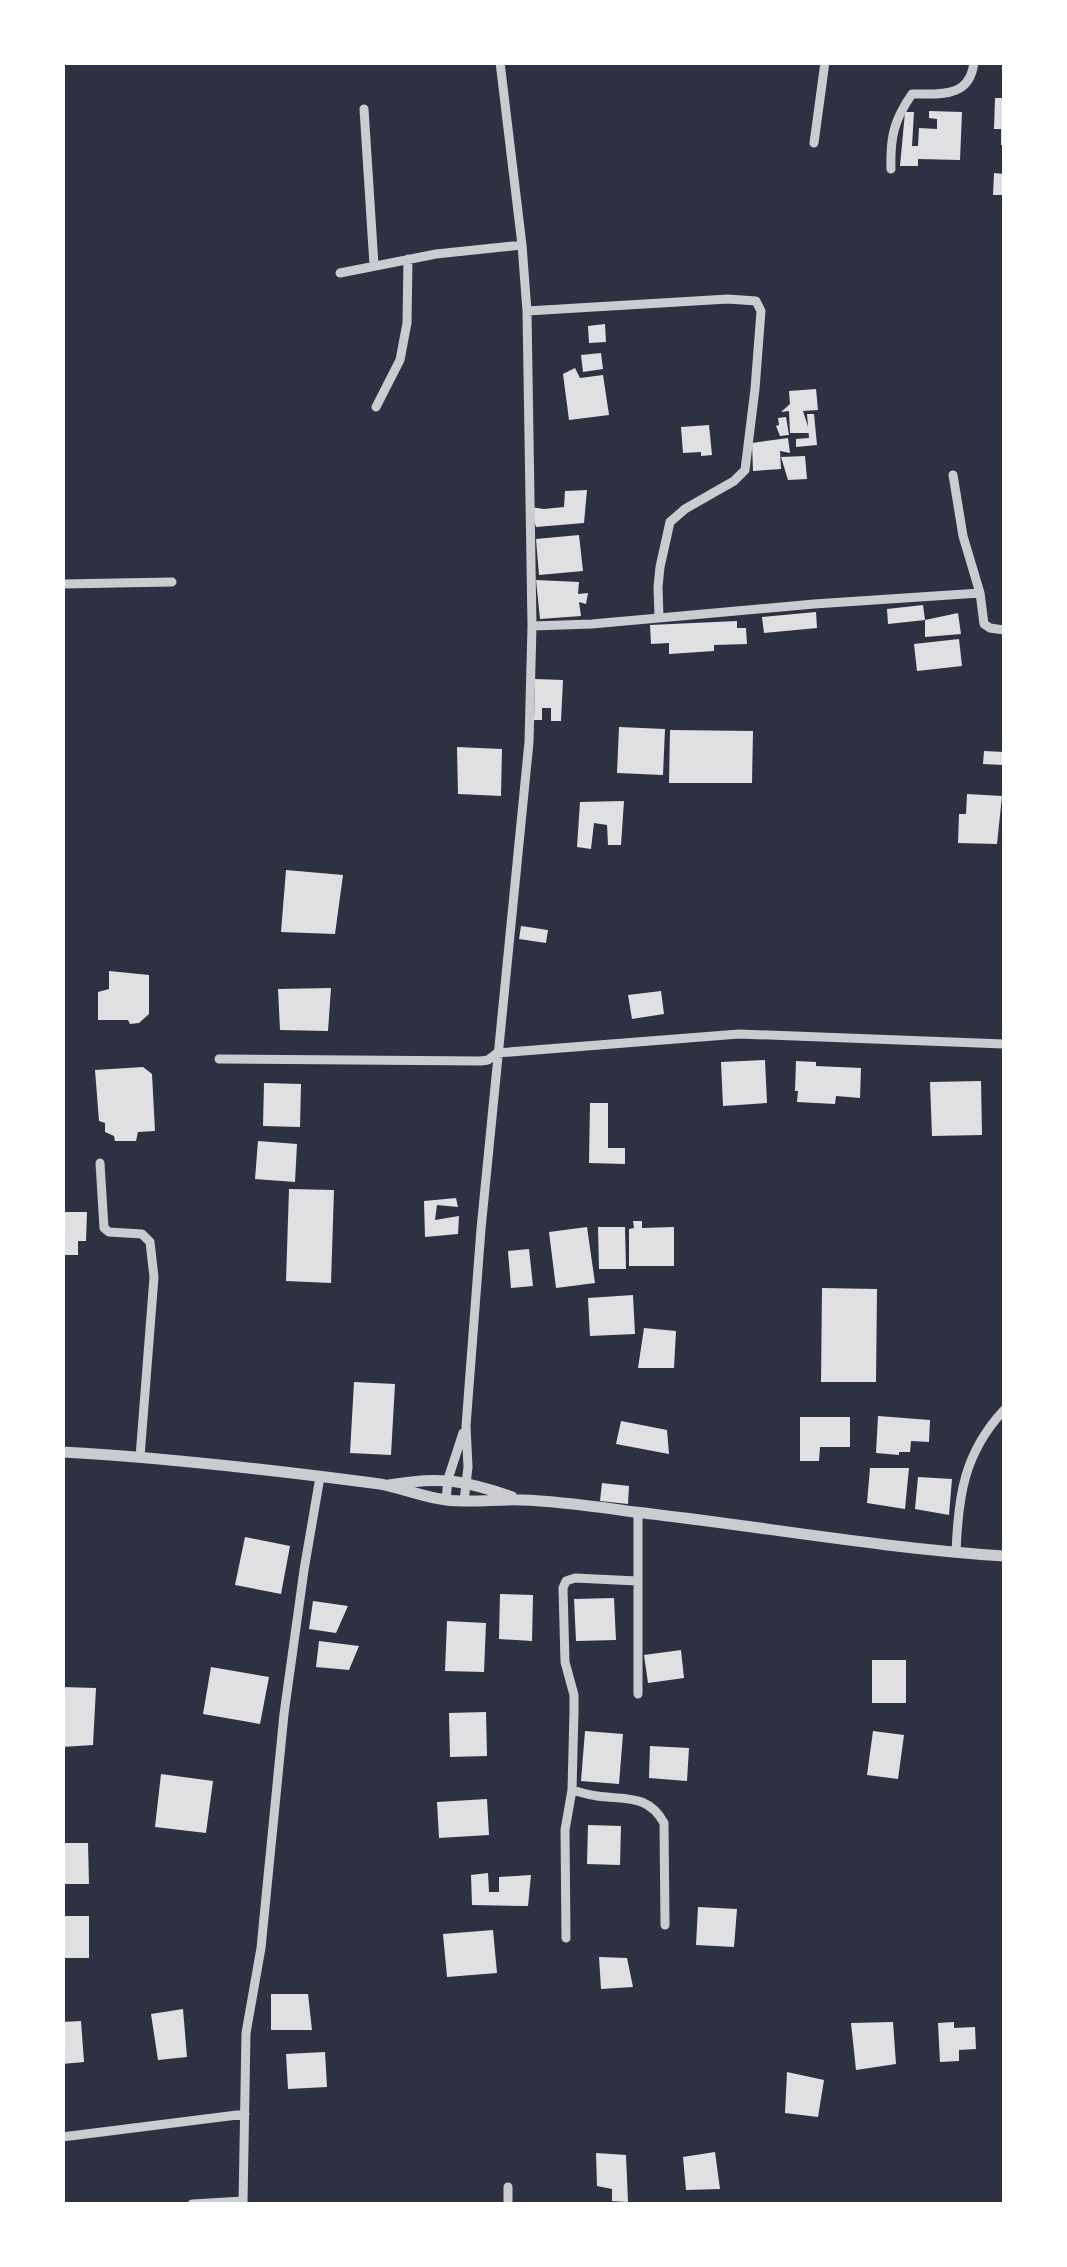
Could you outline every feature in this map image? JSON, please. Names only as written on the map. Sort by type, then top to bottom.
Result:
[{"type":"street","points":[[464,1501],[468,1482],[466,1426],[497,1053],[529,742],[532,626],[527,312],[500,62]]},
{"type":"street","points":[[814,144],[824,62]]},
{"type":"street","points":[[891,168],[890,143],[898,114],[912,94],[962,90],[973,77],[974,62]]},
{"type":"street","points":[[364,109],[374,265]]},
{"type":"street","points":[[340,273],[465,250],[522,246]]},
{"type":"street","points":[[376,408],[400,360],[407,322],[408,259]]},
{"type":"street","points":[[527,312],[728,299],[756,301],[761,311],[745,470],[670,522],[660,567],[659,617]]},
{"type":"street","points":[[953,474],[984,624],[1004,630]]},
{"type":"street","points":[[62,584],[172,582]]},
{"type":"street","points":[[532,626],[980,592]]},
{"type":"street","points":[[219,1059],[482,1061],[497,1053],[740,1034],[1004,1044]]},
{"type":"street","points":[[100,1163],[104,1228],[109,1232],[142,1234],[153,1252],[140,1457]]},
{"type":"street","points":[[956,1553],[964,1478],[977,1444],[1004,1410]]},
{"type":"street","points":[[446,1500],[448,1480],[466,1426]]},
{"type":"street","points":[[62,1452],[386,1485],[446,1500],[521,1500],[920,1550],[1004,1556]]},
{"type":"street","points":[[192,2204],[243,2203],[246,2033],[261,1948],[284,1714],[320,1477]]},
{"type":"street","points":[[386,1485],[418,1480],[468,1482],[521,1500]]},
{"type":"street","points":[[638,1512],[638,1694]]},
{"type":"street","points":[[566,1938],[564,1830],[572,1790],[574,1695],[564,1662],[563,1588],[566,1581],[575,1578],[637,1581]]},
{"type":"street","points":[[572,1790],[643,1802],[657,1811],[664,1823],[665,1925]]},
{"type":"street","points":[[62,2138],[244,2114]]},
{"type":"street","points":[[508,2188],[508,2204]]},
{"type":"building","points":[[995,98],[1004,98],[1004,145],[1001,129],[994,129]]},
{"type":"building","points":[[929,111],[962,112],[960,160],[918,159],[918,166],[900,166],[905,112],[914,112],[912,146],[918,146],[919,128],[937,129],[937,119],[929,118]]},
{"type":"building","points":[[994,173],[1004,174],[1004,195],[993,195]]},
{"type":"building","points":[[605,324],[606,342],[589,343],[588,326]]},
{"type":"building","points":[[601,353],[603,369],[583,372],[581,355]]},
{"type":"building","points":[[575,368],[580,378],[603,375],[609,415],[569,420],[563,374]]},
{"type":"building","points":[[816,389],[818,410],[803,411],[810,433],[790,433],[789,411],[781,412],[790,404],[789,391]]},
{"type":"building","points":[[807,414],[814,414],[817,445],[796,447],[796,439],[809,438]]},
{"type":"building","points":[[786,417],[789,435],[780,436],[778,418]]},
{"type":"building","points":[[709,425],[712,455],[683,453],[681,427]]},
{"type":"building","points":[[788,438],[790,453],[780,451],[781,469],[753,471],[752,443]]},
{"type":"building","points":[[805,456],[807,479],[788,480],[781,457]]},
{"type":"building","points":[[587,490],[584,523],[536,527],[530,507],[564,507],[565,491]]},
{"type":"building","points":[[579,535],[583,571],[539,575],[536,539]]},
{"type":"building","points":[[536,580],[579,582],[578,594],[588,593],[586,604],[579,602],[581,616],[540,619]]},
{"type":"building","points":[[923,605],[925,620],[888,624],[887,609]]},
{"type":"building","points":[[816,612],[817,628],[764,633],[762,617]]},
{"type":"building","points":[[958,613],[961,634],[925,637],[925,620]]},
{"type":"building","points":[[737,621],[737,628],[746,628],[747,644],[714,645],[714,651],[669,654],[669,643],[651,644],[650,625]]},
{"type":"building","points":[[959,639],[962,666],[917,671],[914,644]]},
{"type":"building","points":[[535,679],[563,680],[561,721],[551,721],[551,708],[542,708],[542,720],[534,720]]},
{"type":"building","points":[[619,727],[665,729],[663,775],[617,773]]},
{"type":"building","points":[[670,730],[753,731],[752,783],[669,783]]},
{"type":"building","points":[[457,747],[502,749],[501,796],[458,794]]},
{"type":"building","points":[[984,751],[1004,752],[1003,765],[983,764]]},
{"type":"building","points":[[967,794],[1002,796],[997,844],[958,843],[959,814],[966,814]]},
{"type":"building","points":[[624,801],[621,845],[608,845],[607,825],[594,823],[591,849],[577,847],[580,802]]},
{"type":"building","points":[[286,870],[343,875],[335,934],[281,932]]},
{"type":"building","points":[[521,926],[548,930],[546,943],[519,939]]},
{"type":"building","points":[[109,971],[149,975],[149,1014],[139,1023],[98,1020],[98,992],[109,989]]},
{"type":"building","points":[[331,988],[328,1031],[280,1030],[278,989]]},
{"type":"building","points":[[661,991],[664,1014],[632,1019],[628,995]]},
{"type":"building","points":[[765,1060],[767,1103],[723,1106],[721,1062]]},
{"type":"building","points":[[796,1061],[861,1068],[860,1098],[836,1096],[835,1104],[797,1102]]},
{"type":"building","points":[[143,1067],[152,1074],[155,1131],[138,1132],[136,1141],[115,1141],[114,1136],[105,1132],[105,1123],[99,1121],[95,1070]]},
{"type":"building","points":[[981,1081],[982,1135],[932,1136],[930,1082]]},
{"type":"building","points":[[264,1083],[301,1084],[300,1127],[263,1126]]},
{"type":"building","points":[[590,1103],[608,1103],[608,1148],[625,1148],[625,1164],[589,1163]]},
{"type":"building","points":[[258,1141],[297,1144],[295,1182],[255,1179]]},
{"type":"building","points":[[289,1189],[334,1190],[331,1283],[286,1281]]},
{"type":"building","points":[[456,1198],[458,1207],[437,1205],[435,1220],[459,1216],[458,1234],[425,1237],[424,1201]]},
{"type":"building","points":[[62,1212],[87,1212],[86,1241],[78,1241],[78,1255],[62,1255]]},
{"type":"building","points":[[633,1221],[642,1221],[642,1228],[674,1227],[674,1266],[629,1266],[629,1229],[634,1228]]},
{"type":"building","points":[[587,1227],[595,1283],[556,1288],[549,1232]]},
{"type":"building","points":[[598,1227],[625,1227],[626,1269],[599,1269]]},
{"type":"building","points":[[529,1249],[533,1286],[511,1288],[508,1251]]},
{"type":"building","points":[[822,1288],[877,1289],[876,1382],[821,1382]]},
{"type":"building","points":[[633,1295],[635,1334],[590,1336],[588,1298]]},
{"type":"building","points":[[644,1328],[676,1331],[674,1368],[638,1368]]},
{"type":"building","points":[[354,1382],[395,1384],[391,1455],[350,1453]]},
{"type":"building","points":[[878,1416],[930,1420],[929,1442],[911,1441],[910,1452],[899,1455],[876,1453]]},
{"type":"building","points":[[800,1417],[850,1417],[850,1447],[820,1447],[819,1461],[800,1461]]},
{"type":"building","points":[[621,1421],[667,1430],[669,1454],[616,1444]]},
{"type":"building","points":[[870,1468],[909,1468],[905,1509],[867,1503]]},
{"type":"building","points":[[918,1477],[952,1479],[949,1515],[915,1509]]},
{"type":"building","points":[[602,1483],[629,1486],[628,1504],[600,1501]]},
{"type":"building","points":[[245,1537],[290,1546],[281,1594],[235,1585]]},
{"type":"building","points":[[500,1594],[533,1595],[532,1641],[499,1639]]},
{"type":"building","points":[[614,1598],[616,1640],[576,1641],[574,1599]]},
{"type":"building","points":[[313,1601],[348,1606],[336,1633],[309,1629]]},
{"type":"building","points":[[447,1621],[486,1623],[484,1672],[445,1671]]},
{"type":"building","points":[[319,1641],[359,1646],[349,1670],[316,1667]]},
{"type":"building","points":[[681,1650],[684,1678],[648,1683],[644,1655]]},
{"type":"building","points":[[872,1660],[906,1660],[906,1703],[872,1703]]},
{"type":"building","points":[[211,1667],[269,1677],[260,1724],[203,1714]]},
{"type":"building","points":[[62,1687],[96,1688],[93,1745],[62,1747]]},
{"type":"building","points":[[486,1712],[487,1756],[450,1757],[449,1713]]},
{"type":"building","points":[[585,1731],[623,1734],[619,1784],[581,1781]]},
{"type":"building","points":[[873,1731],[904,1735],[898,1779],[867,1775]]},
{"type":"building","points":[[650,1746],[689,1748],[687,1781],[649,1778]]},
{"type":"building","points":[[161,1774],[213,1781],[206,1833],[155,1827]]},
{"type":"building","points":[[487,1799],[489,1835],[439,1838],[437,1802]]},
{"type":"building","points":[[588,1825],[621,1826],[620,1865],[587,1864]]},
{"type":"building","points":[[62,1843],[88,1843],[89,1884],[62,1884]]},
{"type":"building","points":[[488,1873],[489,1892],[499,1892],[499,1877],[531,1875],[528,1906],[472,1905],[471,1875]]},
{"type":"building","points":[[698,1907],[737,1909],[734,1947],[696,1945]]},
{"type":"building","points":[[62,1916],[89,1916],[89,1958],[62,1958]]},
{"type":"building","points":[[493,1930],[497,1973],[447,1977],[443,1934]]},
{"type":"building","points":[[599,1957],[627,1958],[633,1987],[601,1989]]},
{"type":"building","points":[[271,1994],[308,1994],[312,2030],[271,2030]]},
{"type":"building","points":[[183,2009],[187,2057],[158,2060],[151,2014]]},
{"type":"building","points":[[81,2021],[84,2062],[62,2064],[62,2022]]},
{"type":"building","points":[[893,2022],[896,2064],[856,2070],[851,2023]]},
{"type":"building","points":[[954,2022],[954,2028],[975,2027],[976,2049],[959,2050],[959,2061],[940,2062],[938,2023]]},
{"type":"building","points":[[325,2052],[327,2087],[288,2089],[286,2054]]},
{"type":"building","points":[[787,2072],[824,2080],[818,2117],[785,2113]]},
{"type":"building","points":[[715,2152],[720,2189],[686,2190],[683,2157]]},
{"type":"building","points":[[596,2153],[626,2155],[628,2202],[612,2201],[612,2189],[597,2186]]}]
